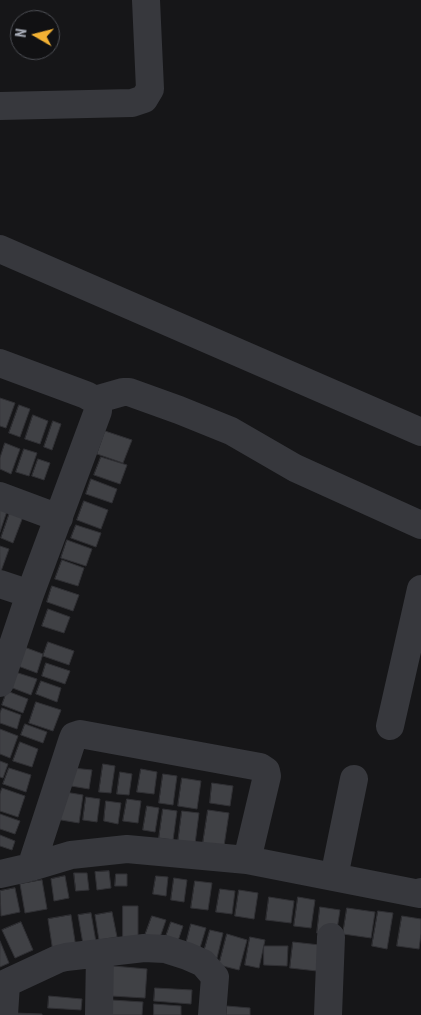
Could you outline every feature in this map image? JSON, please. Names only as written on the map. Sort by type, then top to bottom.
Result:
[{"type":"street","points":[[0,106],[132,103],[144,99],[150,89],[146,0]]},
{"type":"street","points":[[0,249],[421,432]]},
{"type":"street","points":[[0,363],[96,400],[129,392],[179,410],[231,431],[295,468],[421,525]]},
{"type":"street","points":[[0,682],[30,594],[98,411],[96,400]]},
{"type":"street","points":[[0,496],[59,518]]},
{"type":"street","points":[[0,584],[30,594]]},
{"type":"street","points":[[390,726],[421,589]]},
{"type":"street","points":[[31,867],[72,741],[74,736],[80,734],[260,767],[266,771],[267,776],[247,860]]},
{"type":"street","points":[[334,877],[354,779]]},
{"type":"street","points":[[0,874],[72,855],[127,849],[247,860],[421,893]]},
{"type":"street","points":[[328,1015],[332,937]]},
{"type":"street","points":[[4,1015],[3,985],[61,958],[144,948],[165,949],[203,963],[215,977],[212,1015]]},
{"type":"street","points":[[99,1015],[100,953]]},
{"type":"building","points":[[0,398],[15,403],[6,428],[0,426]]},
{"type":"building","points":[[19,405],[30,409],[20,437],[9,433]]},
{"type":"building","points":[[33,415],[48,421],[40,444],[25,439]]},
{"type":"building","points":[[53,421],[61,424],[52,450],[44,447]]},
{"type":"building","points":[[105,431],[132,440],[123,463],[97,454]]},
{"type":"building","points":[[5,443],[20,449],[11,474],[0,469],[0,458]]},
{"type":"building","points":[[24,449],[37,453],[29,476],[16,472]]},
{"type":"building","points":[[101,457],[127,465],[120,484],[94,475]]},
{"type":"building","points":[[38,459],[50,463],[44,480],[32,476]]},
{"type":"building","points":[[91,479],[117,489],[112,503],[86,494]]},
{"type":"building","points":[[84,501],[108,510],[101,529],[77,520]]},
{"type":"building","points":[[0,505],[8,508],[0,532]]},
{"type":"building","points":[[11,509],[24,514],[13,543],[1,538]]},
{"type":"building","points":[[76,525],[101,533],[96,547],[71,538]]},
{"type":"building","points":[[67,540],[92,549],[86,566],[61,558]]},
{"type":"building","points":[[0,546],[9,549],[0,574]]},
{"type":"building","points":[[62,560],[84,568],[78,586],[55,579]]},
{"type":"building","points":[[52,586],[79,595],[73,611],[47,602]]},
{"type":"building","points":[[48,609],[70,617],[64,633],[42,626]]},
{"type":"building","points":[[48,642],[74,651],[69,665],[43,656]]},
{"type":"building","points":[[24,647],[43,654],[37,673],[18,666]]},
{"type":"building","points":[[46,663],[70,671],[65,684],[42,676]]},
{"type":"building","points":[[15,672],[37,679],[31,695],[10,687]]},
{"type":"building","points":[[41,681],[61,688],[57,702],[36,694]]},
{"type":"building","points":[[7,691],[28,699],[23,713],[2,705]]},
{"type":"building","points":[[36,702],[61,710],[53,731],[29,723]]},
{"type":"building","points":[[2,708],[21,715],[17,729],[0,723]]},
{"type":"building","points":[[25,724],[47,732],[43,743],[21,735]]},
{"type":"building","points":[[0,729],[18,736],[10,758],[0,754]]},
{"type":"building","points":[[20,742],[38,749],[32,767],[13,761]]},
{"type":"building","points":[[0,761],[8,764],[3,778],[0,777]]},
{"type":"building","points":[[103,764],[115,766],[111,793],[99,792]]},
{"type":"building","points":[[9,768],[31,775],[26,792],[3,784]]},
{"type":"building","points":[[73,768],[92,770],[89,789],[71,786]]},
{"type":"building","points":[[141,769],[157,772],[154,794],[137,792]]},
{"type":"building","points":[[120,772],[132,774],[129,795],[117,794]]},
{"type":"building","points":[[163,774],[177,776],[173,805],[159,803]]},
{"type":"building","points":[[182,778],[201,781],[197,809],[178,806]]},
{"type":"building","points":[[212,783],[233,786],[230,806],[210,803]]},
{"type":"building","points":[[2,788],[25,796],[18,817],[0,811]]},
{"type":"building","points":[[59,791],[83,795],[79,823],[55,819]]},
{"type":"building","points":[[86,797],[100,799],[97,822],[83,820]]},
{"type":"building","points":[[127,799],[141,801],[138,823],[123,821]]},
{"type":"building","points":[[106,801],[121,803],[118,824],[104,821]]},
{"type":"building","points":[[147,806],[159,808],[155,832],[143,830]]},
{"type":"building","points":[[163,809],[177,811],[173,840],[159,838]]},
{"type":"building","points":[[208,810],[229,813],[224,846],[203,843]]},
{"type":"building","points":[[182,811],[199,813],[195,844],[178,842]]},
{"type":"building","points":[[0,814],[20,821],[15,834],[0,829]]},
{"type":"building","points":[[0,835],[15,841],[12,850],[0,846]]},
{"type":"building","points":[[109,871],[111,888],[97,890],[95,872]]},
{"type":"building","points":[[74,873],[87,873],[89,890],[76,891]]},
{"type":"building","points":[[116,874],[127,874],[127,886],[115,886]]},
{"type":"building","points":[[65,876],[69,898],[54,901],[51,879]]},
{"type":"building","points":[[156,876],[168,877],[166,896],[153,894]]},
{"type":"building","points":[[174,878],[187,880],[184,902],[171,900]]},
{"type":"building","points":[[42,880],[47,909],[25,913],[20,884]]},
{"type":"building","points":[[195,881],[212,883],[208,910],[191,908]]},
{"type":"building","points":[[15,888],[20,912],[1,916],[0,891]]},
{"type":"building","points":[[220,889],[235,891],[232,914],[216,912]]},
{"type":"building","points":[[239,890],[258,893],[254,919],[235,916]]},
{"type":"building","points":[[269,897],[294,901],[291,923],[266,920]]},
{"type":"building","points":[[298,897],[315,900],[311,928],[294,926]]},
{"type":"building","points":[[123,906],[138,906],[138,942],[123,942]]},
{"type":"building","points":[[320,907],[340,910],[336,936],[317,933]]},
{"type":"building","points":[[347,908],[375,912],[371,938],[343,934]]},
{"type":"building","points":[[378,911],[393,913],[387,949],[372,946]]},
{"type":"building","points":[[112,912],[117,937],[99,940],[95,915]]},
{"type":"building","points":[[91,913],[96,942],[83,944],[78,915]]},
{"type":"building","points":[[71,915],[76,948],[53,952],[48,919]]},
{"type":"building","points":[[152,916],[166,920],[158,943],[144,938]]},
{"type":"building","points":[[402,916],[421,919],[419,949],[397,946]]},
{"type":"building","points":[[21,922],[33,950],[15,958],[2,930]]},
{"type":"building","points":[[171,922],[183,926],[177,944],[165,939]]},
{"type":"building","points":[[191,924],[206,928],[199,951],[185,948]]},
{"type":"building","points":[[210,930],[223,933],[217,958],[203,955]]},
{"type":"building","points":[[227,934],[247,940],[239,970],[219,965]]},
{"type":"building","points":[[250,937],[265,940],[259,968],[245,965]]},
{"type":"building","points":[[0,941],[9,963],[0,967]]},
{"type":"building","points":[[293,942],[320,945],[317,971],[290,968]]},
{"type":"building","points":[[264,946],[288,946],[287,966],[264,965]]},
{"type":"building","points":[[113,966],[147,969],[145,998],[111,996]]},
{"type":"building","points":[[155,988],[192,990],[191,1004],[154,1001]]},
{"type":"building","points":[[49,996],[82,999],[81,1010],[48,1008]]},
{"type":"building","points":[[112,1000],[143,1002],[142,1015],[111,1015]]},
{"type":"building","points":[[154,1004],[181,1006],[181,1015],[154,1015]]},
{"type":"building","points":[[227,1006],[250,1008],[250,1015],[226,1015]]},
{"type":"building","points":[[15,1013],[42,1014],[42,1015],[15,1015]]}]
